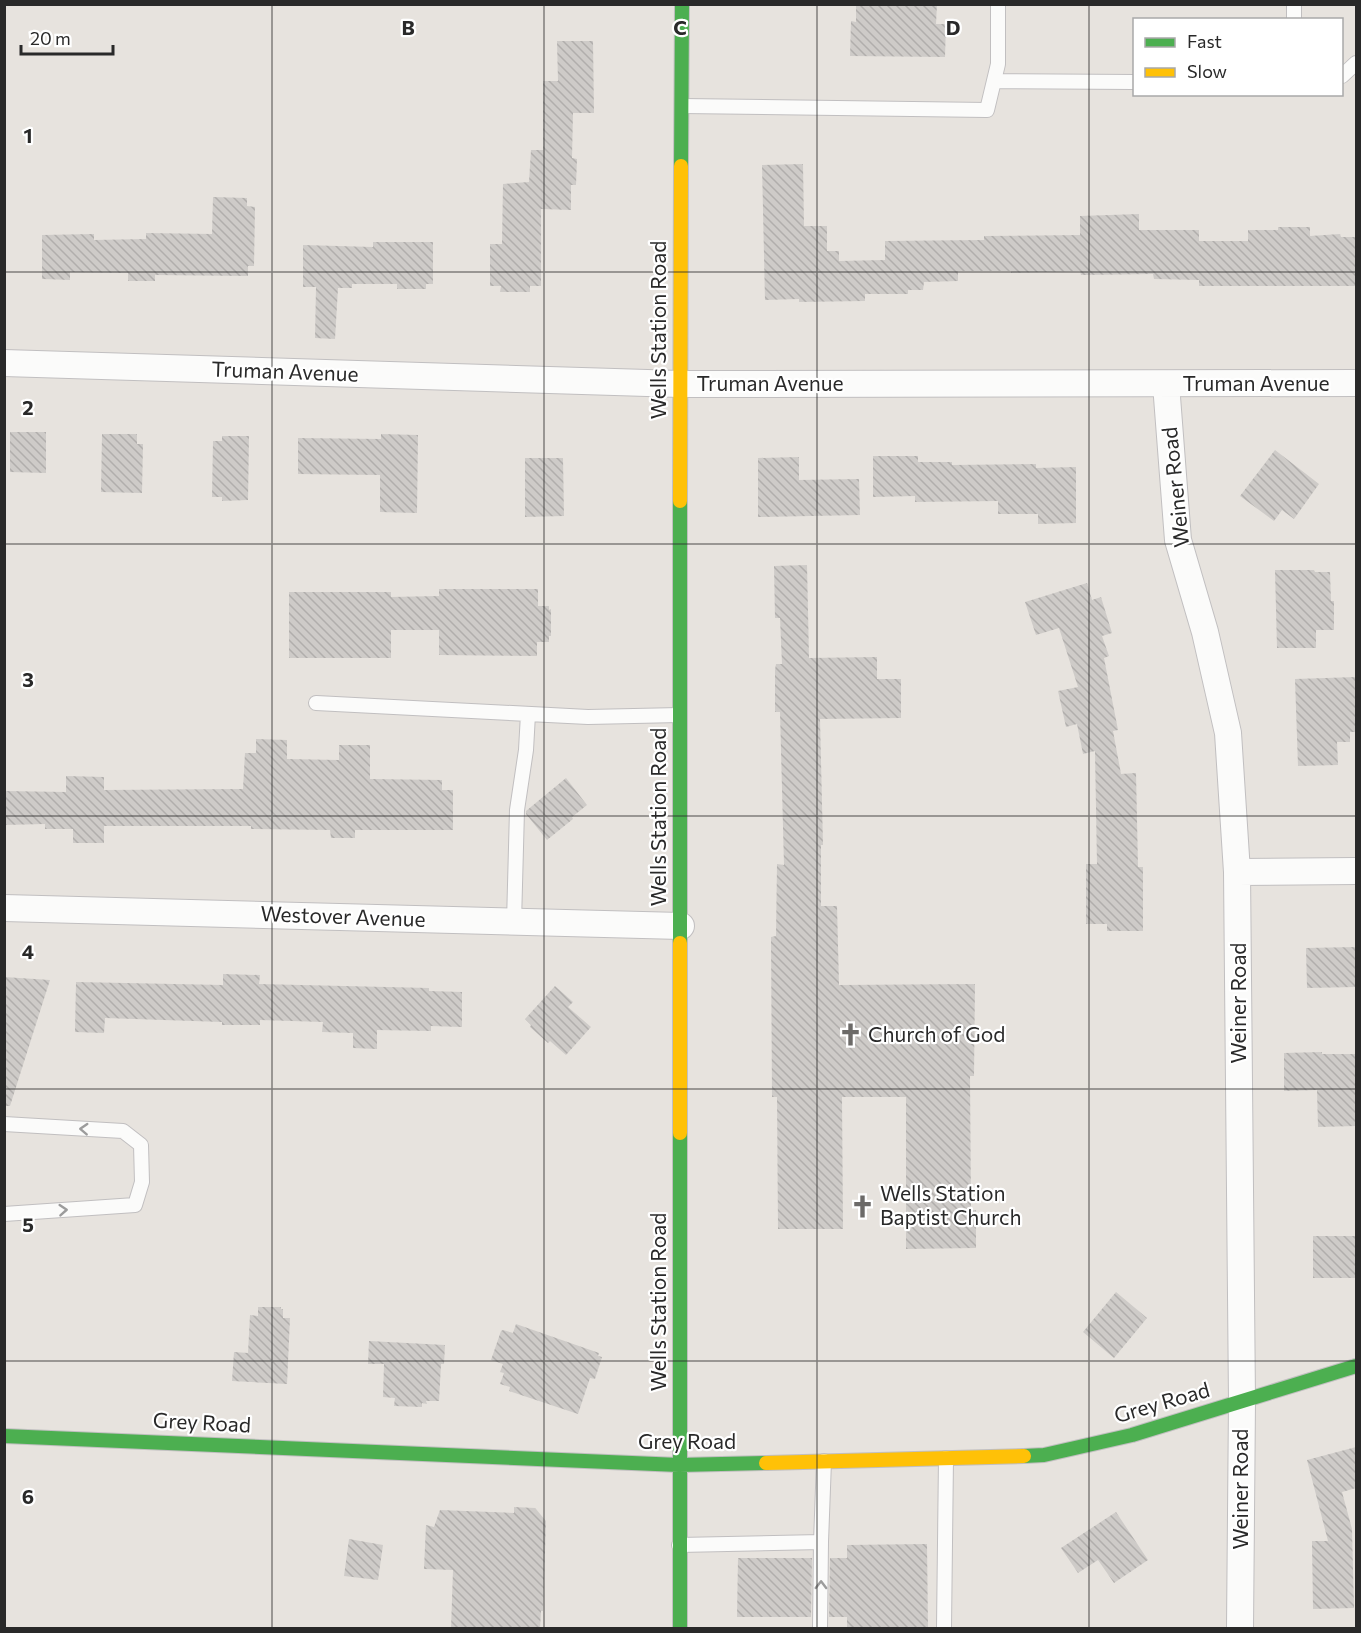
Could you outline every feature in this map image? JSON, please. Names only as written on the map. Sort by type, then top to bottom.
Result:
[{"type":"street","name":"Wells Station Road","points":[[680,1629],[682,4]]},
{"type":"street","name":"Truman Avenue","points":[[4,363],[680,384],[1356,383]]},
{"type":"street","name":"Weiner Road","points":[[1166,384],[1178,540],[1205,632],[1228,733],[1238,872],[1242,1401],[1240,1629]]},
{"type":"street","points":[[1238,872],[1356,871]]},
{"type":"street","name":"Westover Avenue","points":[[4,908],[681,926]]},
{"type":"street","name":"Grey Road","points":[[4,1436],[679,1465],[1044,1455],[1132,1435],[1356,1366]]},
{"type":"lane","points":[[682,106],[987,110],[998,64],[998,4]]},
{"type":"lane","points":[[1343,74],[1356,63]]},
{"type":"lane","points":[[994,81],[1133,82]]},
{"type":"lane","points":[[316,703],[588,717],[680,715]]},
{"type":"lane","points":[[514,922],[517,810],[526,750],[528,714]]},
{"type":"lane","points":[[4,1124],[123,1131],[141,1145],[142,1182],[135,1205],[4,1214]]},
{"type":"lane","points":[[944,1629],[946,1458]]},
{"type":"lane","points":[[820,1629],[824,1461]]},
{"type":"lane","points":[[680,1545],[821,1542]]},
{"type":"building","points":[[856,4],[937,4],[936,24],[946,24],[945,57],[850,56],[851,21],[856,22]]},
{"type":"building","points":[[557,41],[593,41],[594,113],[573,113],[572,158],[577,159],[576,185],[571,185],[571,210],[541,209],[541,286],[530,286],[530,292],[500,292],[501,286],[490,286],[490,244],[502,244],[503,184],[529,182],[531,150],[543,150],[543,81],[558,81]]},
{"type":"building","points":[[803,164],[804,226],[827,226],[827,251],[839,251],[839,261],[885,260],[885,241],[984,240],[984,236],[1080,235],[1080,216],[1139,214],[1139,230],[1199,230],[1199,241],[1248,241],[1248,230],[1278,230],[1278,227],[1310,227],[1310,236],[1340,234],[1341,237],[1356,237],[1356,286],[1199,286],[1199,280],[1154,279],[1153,274],[1081,275],[1080,271],[1011,273],[1011,271],[958,271],[958,281],[924,282],[923,290],[908,290],[908,294],[865,294],[865,301],[765,300],[762,165]]},
{"type":"building","points":[[213,197],[247,198],[247,206],[255,207],[254,266],[248,266],[248,276],[155,275],[155,281],[128,281],[128,273],[70,272],[70,280],[42,279],[42,235],[94,234],[94,240],[146,239],[146,233],[212,234]]},
{"type":"building","points":[[373,242],[433,242],[433,284],[426,284],[426,289],[397,289],[397,284],[352,284],[352,288],[338,288],[335,339],[315,338],[316,287],[303,287],[303,245],[373,247]]},
{"type":"building","points":[[10,432],[46,432],[46,473],[10,472]]},
{"type":"building","points":[[102,434],[137,434],[137,444],[143,444],[142,493],[101,492]]},
{"type":"building","points":[[381,434],[418,435],[417,513],[380,512],[380,475],[298,474],[298,438],[381,439]]},
{"type":"building","points":[[222,436],[249,436],[248,500],[222,501],[222,497],[212,497],[213,441],[222,441]]},
{"type":"building","points":[[1275,450],[1319,484],[1294,519],[1282,510],[1274,521],[1240,496]]},
{"type":"building","points":[[873,456],[918,456],[918,462],[952,462],[952,465],[1036,464],[1036,468],[1076,467],[1076,523],[1038,524],[1038,514],[998,514],[998,501],[915,502],[915,496],[873,497]]},
{"type":"building","points":[[799,457],[799,480],[859,479],[860,515],[758,517],[758,458]]},
{"type":"building","points":[[525,458],[563,458],[564,516],[525,517]]},
{"type":"building","points":[[807,565],[809,658],[877,657],[877,679],[901,679],[901,718],[820,719],[823,845],[821,845],[821,906],[837,906],[839,985],[975,984],[974,1076],[970,1076],[971,1210],[976,1210],[976,1248],[906,1249],[906,1097],[842,1097],[843,1229],[778,1229],[777,1097],[772,1097],[771,937],[776,936],[777,864],[784,865],[780,712],[775,712],[775,670],[776,664],[782,664],[780,618],[775,618],[774,566]]},
{"type":"building","points":[[1275,570],[1330,572],[1331,601],[1334,601],[1334,630],[1316,630],[1316,648],[1277,648]]},
{"type":"building","points":[[1087,583],[1092,600],[1101,597],[1112,633],[1102,636],[1109,656],[1104,658],[1118,730],[1113,731],[1121,774],[1136,773],[1138,867],[1143,867],[1143,931],[1107,931],[1107,924],[1086,924],[1086,864],[1097,864],[1095,751],[1083,754],[1077,724],[1066,727],[1058,691],[1078,687],[1059,628],[1036,635],[1025,602]]},
{"type":"building","points":[[439,589],[538,589],[538,606],[549,606],[549,610],[551,609],[549,642],[537,642],[537,656],[439,655],[439,630],[391,630],[391,658],[289,658],[289,592],[391,592],[391,597],[439,596]]},
{"type":"building","points":[[1356,677],[1356,732],[1350,732],[1350,742],[1337,742],[1338,765],[1298,766],[1295,679]]},
{"type":"building","points":[[256,739],[287,740],[287,759],[339,760],[339,745],[370,745],[370,779],[442,780],[442,790],[453,790],[453,830],[355,830],[355,838],[331,838],[330,830],[251,829],[251,826],[104,826],[104,843],[73,843],[73,829],[45,829],[45,824],[4,825],[4,791],[66,792],[66,776],[104,777],[104,790],[243,789],[245,753],[256,753]]},
{"type":"building","points":[[566,778],[587,805],[547,840],[526,811]]},
{"type":"building","points":[[1356,947],[1356,987],[1307,988],[1306,948]]},
{"type":"building","points":[[223,974],[260,975],[259,984],[429,988],[429,991],[462,992],[462,1027],[431,1026],[431,1031],[377,1030],[377,1049],[353,1048],[353,1033],[322,1032],[323,1022],[260,1020],[260,1025],[222,1025],[222,1022],[105,1018],[104,1033],[75,1032],[76,982],[223,985]]},
{"type":"building","points":[[4,977],[50,980],[10,1106],[4,1106]]},
{"type":"building","points":[[555,986],[573,1002],[568,1007],[591,1027],[566,1055],[550,1041],[548,1043],[530,1027],[531,1025],[525,1019]]},
{"type":"building","points":[[1322,1052],[1322,1054],[1356,1054],[1356,1126],[1318,1127],[1317,1090],[1284,1091],[1284,1053]]},
{"type":"building","points":[[1313,1236],[1356,1236],[1356,1278],[1313,1278]]},
{"type":"building","points":[[1116,1292],[1147,1318],[1114,1358],[1083,1332]]},
{"type":"building","points":[[258,1307],[281,1307],[283,1318],[290,1318],[287,1384],[232,1381],[234,1352],[248,1353],[250,1315],[258,1316]]},
{"type":"building","points":[[516,1324],[599,1353],[598,1356],[602,1357],[595,1379],[590,1378],[578,1414],[509,1391],[510,1387],[500,1384],[504,1373],[500,1372],[503,1364],[491,1360],[501,1331],[513,1333]]},
{"type":"building","points":[[369,1341],[445,1345],[444,1364],[441,1364],[439,1401],[426,1401],[427,1404],[422,1403],[422,1407],[394,1406],[395,1398],[383,1397],[384,1364],[368,1364]]},
{"type":"building","points":[[1356,1447],[1356,1488],[1342,1492],[1352,1529],[1354,1608],[1313,1609],[1312,1541],[1328,1541],[1307,1460]]},
{"type":"building","points":[[514,1507],[535,1508],[546,1521],[543,1611],[541,1611],[540,1629],[451,1629],[453,1570],[424,1569],[426,1525],[434,1527],[440,1510],[514,1513]]},
{"type":"building","points":[[1116,1512],[1148,1560],[1114,1583],[1098,1560],[1078,1573],[1061,1548]]},
{"type":"building","points":[[349,1539],[383,1545],[378,1580],[344,1576]]},
{"type":"building","points":[[927,1544],[928,1629],[847,1629],[847,1617],[829,1617],[830,1558],[847,1558],[847,1545]]},
{"type":"building","points":[[738,1558],[812,1558],[811,1617],[737,1617]]},
{"type":"traffic: fast","points":[[681,166],[682,4]]},
{"type":"traffic: fast","points":[[680,501],[680,943]]},
{"type":"traffic: fast","points":[[680,1133],[680,1628]]},
{"type":"traffic: fast","points":[[1024,1456],[1044,1455],[1132,1435],[1356,1366]]},
{"type":"traffic: fast","points":[[4,1436],[679,1465],[766,1463]]},
{"type":"traffic: slow","points":[[680,501],[681,166]]},
{"type":"traffic: slow","points":[[680,943],[680,1133]]},
{"type":"traffic: slow","points":[[766,1463],[1024,1456]]},
{"type":"place","name":"Church of God","points":[[850,1035]]},
{"type":"place","name":"Wells Station Baptist Church","points":[[862,1206]]}]
